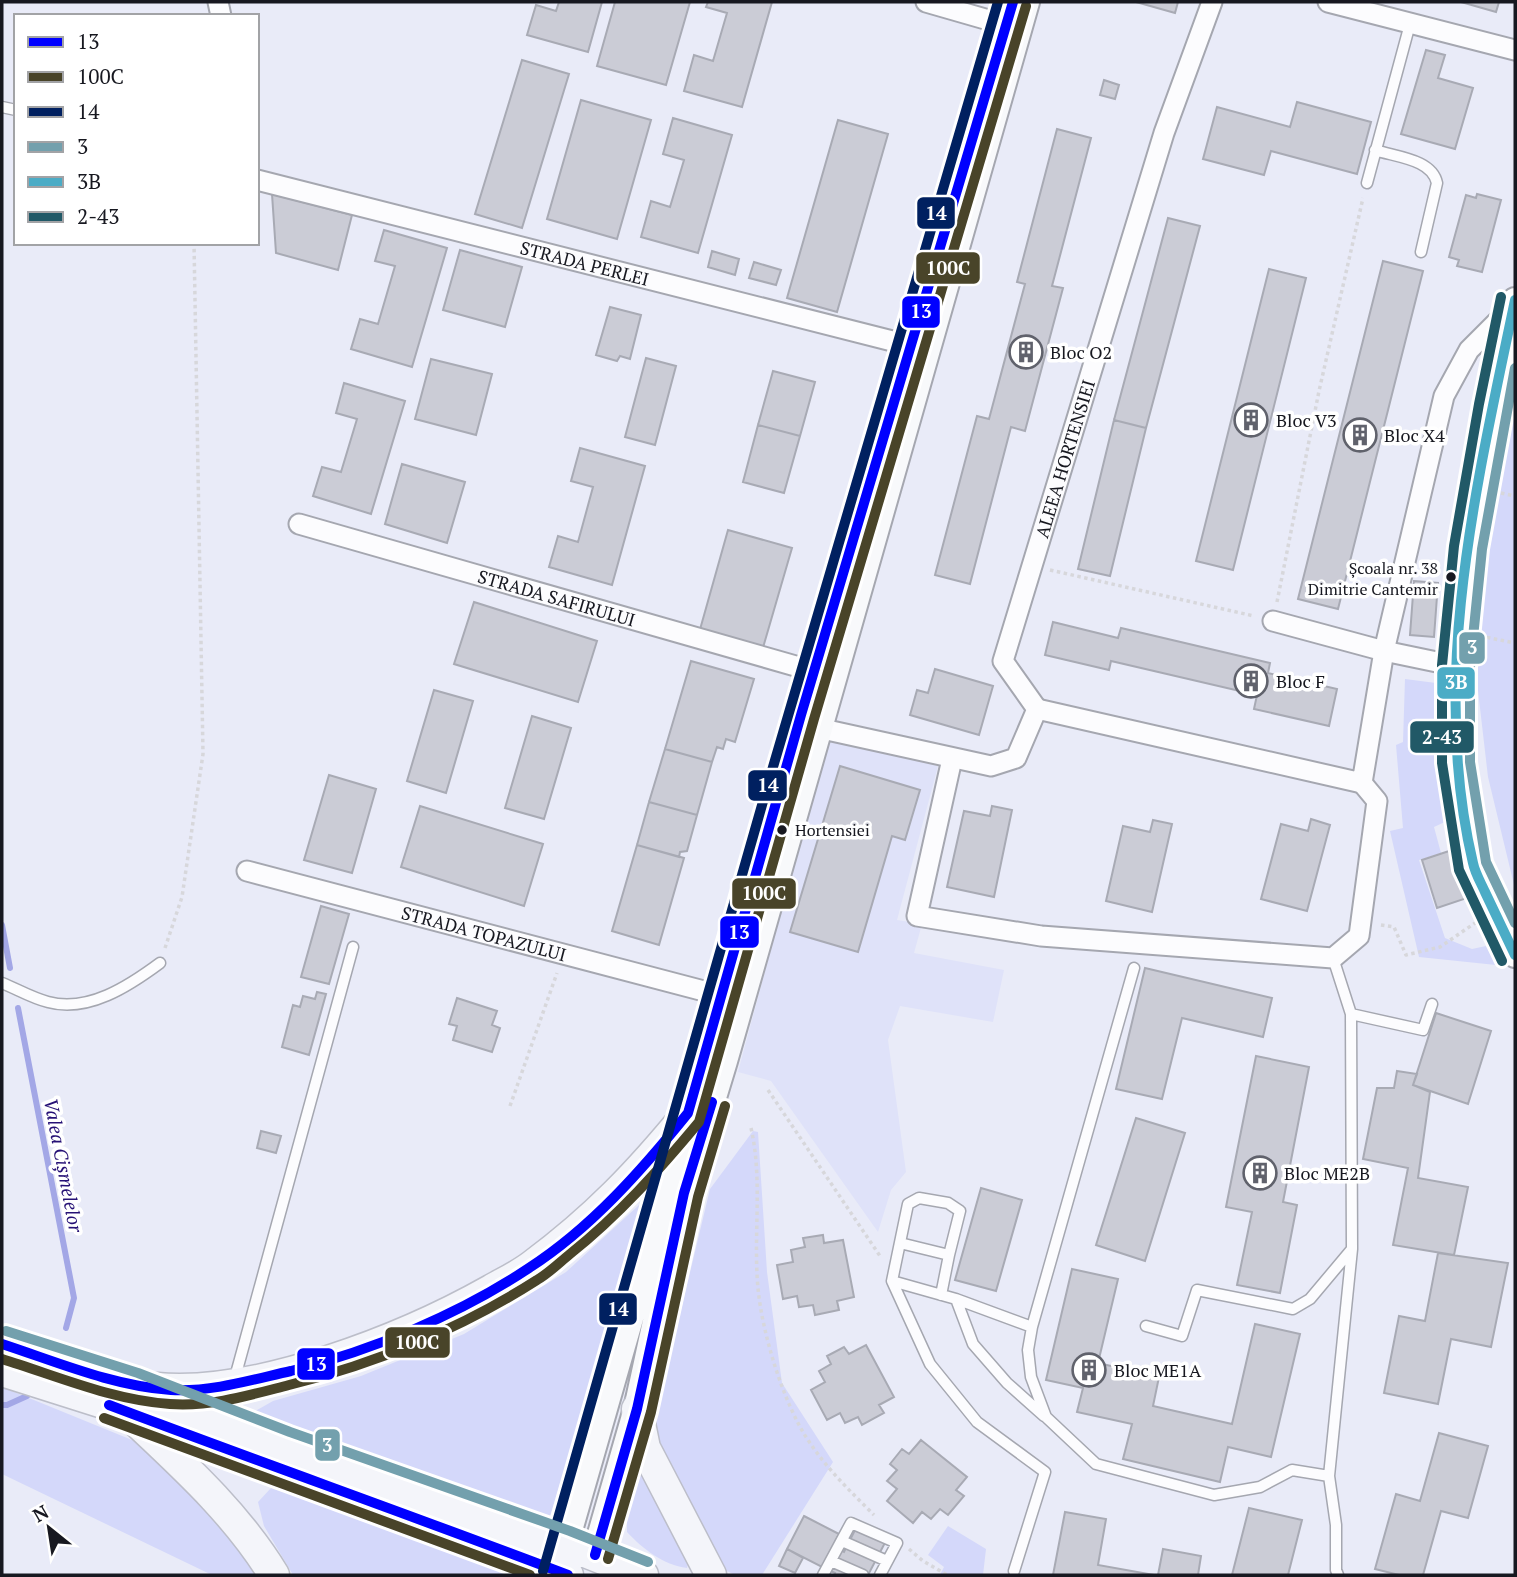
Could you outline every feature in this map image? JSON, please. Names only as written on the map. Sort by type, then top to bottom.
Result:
[{"type":"main road","points":[[592,1565],[637,1409],[684,1193],[1026,2]]},
{"type":"main road","points":[[562,1566],[814,671],[1010,13]]},
{"type":"main road","points":[[129,1398],[173,1390],[233,1385],[309,1366],[389,1339],[460,1307],[530,1268],[594,1217],[645,1166],[688,1113]]},
{"type":"main road","points":[[2,1344],[129,1398],[227,1511],[274,1575]]},
{"type":"main road","points":[[2,1371],[129,1398],[285,1445],[562,1566],[592,1565],[643,1575]]},
{"type":"main road","points":[[637,1409],[645,1448],[710,1575]]},
{"type":"street","points":[[926,2],[1010,13]]},
{"type":"street","name":"ALEEA HORTENSIEI","points":[[1037,709],[1003,661],[1164,133],[1212,2]]},
{"type":"street","points":[[1328,2],[1515,50]]},
{"type":"street","name":"STRADA PERLEI","points":[[259,181],[912,346]]},
{"type":"street","points":[[1362,783],[1384,651],[1444,396],[1469,350],[1515,302]]},
{"type":"street","points":[[1515,302],[1470,536],[1456,666],[1456,763],[1472,866],[1515,955]]},
{"type":"street","name":"STRADA SAFIRULUI","points":[[299,524],[814,671]]},
{"type":"street","points":[[1273,621],[1384,651],[1456,666]]},
{"type":"street","points":[[818,728],[991,766],[1016,758],[1037,709],[1362,783],[1377,801],[1359,936],[1333,958],[1041,936],[917,916],[952,759]]},
{"type":"street","name":"STRADA TOPAZULUI","points":[[247,871],[723,996]]},
{"type":"lane","points":[[1367,183],[1410,24]]},
{"type":"lane","points":[[1376,150],[1429,167],[1435,174],[1437,183],[1421,252]]},
{"type":"lane","points":[[233,1385],[353,947]]},
{"type":"lane","points":[[1333,958],[1351,1014],[1352,1249],[1329,1476],[1336,1525],[1338,1575]]},
{"type":"lane","points":[[2,983],[50,1003],[83,1004],[133,984],[159,963]]},
{"type":"lane","points":[[1046,1417],[1031,1377],[1028,1350],[1032,1327],[1134,968]]},
{"type":"lane","points":[[1351,1014],[1423,1030],[1432,1003]]},
{"type":"lane","points":[[941,1295],[960,1212],[948,1203],[919,1198],[908,1204],[893,1279],[930,1364],[977,1422],[1045,1472],[1014,1571]]},
{"type":"lane","points":[[900,1243],[949,1255]]},
{"type":"lane","points":[[1146,1325],[1182,1336],[1197,1290],[1293,1308],[1310,1299],[1352,1249]]},
{"type":"lane","points":[[893,1279],[1032,1327]]},
{"type":"lane","points":[[956,1299],[973,1344],[1007,1383],[1096,1464],[1214,1495],[1259,1487],[1292,1471],[1329,1476]]},
{"type":"lane","points":[[823,1575],[851,1523],[897,1543],[880,1575]]},
{"type":"lane","points":[[842,1541],[887,1561]]},
{"type":"lane","points":[[831,1561],[863,1575]]},
{"type":"path","points":[[1031,566],[1273,621],[1319,391],[1367,183]]},
{"type":"path","points":[[159,963],[182,897],[204,754],[194,245]]},
{"type":"path","points":[[1469,633],[1515,643]]},
{"type":"path","points":[[1361,920],[1394,927],[1406,955],[1440,947],[1477,922]]},
{"type":"path","points":[[510,1106],[563,954]]},
{"type":"path","points":[[768,1090],[893,1279]]},
{"type":"path","points":[[751,1128],[755,1144],[758,1288],[776,1370],[808,1441],[852,1493],[881,1522]]},
{"type":"path","points":[[905,1543],[923,1561],[947,1575]]},
{"type":"shaded area","points":[[1509,404],[1515,405],[1515,889],[1488,777],[1477,682],[1479,616],[1489,529]]},
{"type":"shaded area","points":[[1405,679],[1436,683],[1436,750],[1447,821],[1434,827],[1441,853],[1419,860],[1445,938],[1472,949],[1486,946],[1496,965],[1419,957],[1390,831],[1403,828],[1396,745],[1403,742]]},
{"type":"shaded area","points":[[828,736],[938,766],[897,920],[922,924],[914,953],[1004,970],[993,1022],[900,1006],[888,1040],[906,1172],[891,1190],[878,1232],[771,1081],[738,1072]]},
{"type":"shaded area","points":[[753,1131],[758,1132],[767,1272],[782,1383],[833,1462],[762,1575],[735,1575],[717,1566],[652,1431],[710,1189]]},
{"type":"shaded area","points":[[639,1205],[645,1208],[547,1526],[254,1424],[252,1413],[273,1401],[361,1376],[464,1334],[566,1272]]},
{"type":"shaded area","points":[[2,1387],[137,1442],[183,1480],[261,1575],[212,1575],[2,1474]]},
{"type":"shaded area","points":[[641,1463],[689,1560],[687,1568],[670,1564],[654,1555],[627,1532],[627,1509]]},
{"type":"shaded area","points":[[286,1487],[514,1570],[516,1575],[293,1575],[264,1526],[258,1502],[271,1488]]},
{"type":"shaded area","points":[[948,1526],[986,1549],[983,1575],[940,1575],[944,1567],[928,1555]]},
{"type":"building","points":[[559,2],[602,2],[588,52],[527,35],[536,5],[556,11]]},
{"type":"building","points":[[615,2],[690,2],[666,85],[597,66]]},
{"type":"building","points":[[708,2],[772,2],[742,107],[684,91],[694,55],[713,61],[727,13],[706,7]]},
{"type":"building","points":[[1136,2],[1178,2],[1175,13]]},
{"type":"building","points":[[1461,2],[1499,2],[1496,12]]},
{"type":"building","points":[[1426,50],[1445,55],[1438,78],[1473,88],[1455,149],[1401,134]]},
{"type":"building","points":[[522,60],[569,74],[522,228],[475,214]]},
{"type":"building","points":[[1104,80],[1119,85],[1115,99],[1100,95]]},
{"type":"building","points":[[581,100],[651,120],[617,239],[547,219]]},
{"type":"building","points":[[1297,102],[1371,122],[1357,174],[1271,151],[1264,175],[1203,159],[1217,107],[1290,127]]},
{"type":"building","points":[[673,118],[732,135],[698,253],[641,237],[651,201],[670,207],[684,160],[663,154]]},
{"type":"building","points":[[838,120],[888,134],[837,312],[787,298]]},
{"type":"building","name":"Bloc O2","points":[[1057,129],[1091,138],[1052,286],[1063,288],[1025,431],[1011,427],[970,584],[935,575],[977,416],[989,419],[1025,284],[1017,282]]},
{"type":"building","points":[[272,194],[352,215],[338,270],[276,253]]},
{"type":"building","points":[[1477,194],[1501,200],[1482,272],[1457,266],[1459,260],[1449,257],[1466,195],[1476,198]]},
{"type":"building","points":[[1168,218],[1200,226],[1146,428],[1114,420]]},
{"type":"building","points":[[384,230],[447,248],[412,367],[351,349],[360,319],[378,324],[395,266],[375,261]]},
{"type":"building","points":[[460,250],[522,267],[505,327],[443,310]]},
{"type":"building","points":[[712,251],[739,259],[735,275],[708,267]]},
{"type":"building","name":"Bloc X4","points":[[1383,261],[1423,271],[1338,609],[1298,599]]},
{"type":"building","points":[[754,262],[781,270],[776,285],[749,278]]},
{"type":"building","name":"Bloc V3","points":[[1269,269],[1306,278],[1233,570],[1196,561]]},
{"type":"building","points":[[610,307],[641,315],[630,359],[620,356],[617,361],[596,355]]},
{"type":"building","points":[[646,358],[676,366],[655,445],[625,437]]},
{"type":"building","points":[[431,359],[492,374],[476,435],[415,419]]},
{"type":"building","points":[[773,371],[815,382],[800,436],[758,425]]},
{"type":"building","points":[[344,383],[405,401],[371,514],[313,496],[322,467],[341,472],[357,419],[336,413]]},
{"type":"building","points":[[1114,420],[1146,428],[1110,576],[1078,569]]},
{"type":"building","points":[[758,425],[800,436],[784,493],[743,482]]},
{"type":"building","points":[[580,448],[645,466],[612,585],[549,567],[558,536],[578,542],[593,487],[571,481]]},
{"type":"building","points":[[402,464],[465,482],[447,543],[385,524]]},
{"type":"building","points":[[728,530],[792,548],[762,651],[699,633]]},
{"type":"building","points":[[1414,581],[1438,583],[1434,637],[1410,635]]},
{"type":"building","points":[[474,602],[597,641],[578,702],[454,664]]},
{"type":"building","name":"Bloc F","points":[[1053,622],[1118,638],[1121,628],[1270,663],[1268,673],[1337,689],[1329,726],[1254,709],[1257,695],[1111,661],[1109,670],[1045,655]]},
{"type":"building","points":[[691,661],[754,679],[735,742],[726,739],[723,749],[717,747],[712,762],[665,749]]},
{"type":"building","points":[[935,669],[993,686],[979,735],[910,715],[917,690],[928,693]]},
{"type":"building","points":[[434,690],[473,701],[446,793],[407,781]]},
{"type":"building","points":[[532,716],[571,728],[544,819],[505,808]]},
{"type":"building","points":[[665,749],[712,762],[697,815],[649,802]]},
{"type":"building","points":[[840,766],[920,790],[905,840],[892,836],[858,952],[790,932]]},
{"type":"building","points":[[329,775],[376,789],[352,873],[304,860]]},
{"type":"building","points":[[649,802],[697,815],[687,851],[680,852],[679,857],[637,845]]},
{"type":"building","points":[[420,806],[543,844],[524,906],[401,867]]},
{"type":"building","points":[[992,806],[1012,810],[994,897],[947,887],[964,811],[990,816]]},
{"type":"building","points":[[1311,819],[1330,825],[1307,911],[1261,899],[1281,824],[1308,831]]},
{"type":"building","points":[[1153,820],[1172,824],[1152,912],[1106,901],[1123,826],[1150,832]]},
{"type":"building","points":[[637,845],[684,858],[659,945],[612,931]]},
{"type":"building","points":[[1449,851],[1467,898],[1437,908],[1422,860]]},
{"type":"building","points":[[321,906],[349,914],[329,984],[301,977]]},
{"type":"building","points":[[1145,968],[1272,998],[1263,1037],[1182,1018],[1162,1099],[1116,1089]]},
{"type":"building","points":[[317,992],[326,994],[309,1055],[282,1047],[293,1005],[300,1007],[303,996],[315,999]]},
{"type":"building","points":[[457,998],[497,1011],[492,1025],[500,1028],[492,1052],[453,1040],[457,1026],[449,1024]]},
{"type":"building","points":[[1436,1013],[1491,1031],[1468,1104],[1413,1085]]},
{"type":"building","name":"Bloc ME2B","points":[[1256,1056],[1309,1067],[1283,1202],[1297,1205],[1280,1293],[1237,1285],[1252,1212],[1226,1207]]},
{"type":"building","points":[[1397,1071],[1417,1074],[1413,1085],[1430,1092],[1418,1178],[1468,1187],[1454,1255],[1393,1245],[1408,1168],[1363,1159],[1377,1088],[1394,1088]]},
{"type":"building","points":[[1136,1118],[1185,1133],[1145,1261],[1096,1245]]},
{"type":"building","points":[[261,1131],[281,1136],[276,1153],[257,1148]]},
{"type":"building","points":[[981,1188],[1022,1200],[996,1291],[955,1280]]},
{"type":"building","points":[[823,1235],[824,1243],[843,1240],[854,1297],[837,1301],[839,1310],[815,1315],[813,1305],[799,1307],[797,1296],[783,1299],[777,1265],[793,1262],[791,1250],[805,1247],[803,1238]]},
{"type":"building","points":[[1438,1253],[1508,1263],[1491,1347],[1451,1339],[1438,1404],[1384,1393],[1399,1316],[1425,1321]]},
{"type":"building","name":"Bloc ME1A","points":[[1072,1269],[1118,1279],[1098,1363],[1159,1377],[1153,1406],[1232,1424],[1255,1324],[1300,1334],[1271,1457],[1228,1447],[1220,1482],[1123,1459],[1132,1424],[1077,1412],[1083,1388],[1046,1380]]},
{"type":"building","points":[[866,1345],[894,1397],[879,1405],[884,1413],[862,1425],[858,1417],[845,1423],[840,1413],[827,1420],[811,1390],[825,1382],[819,1371],[831,1364],[827,1356],[844,1347],[849,1354]]},
{"type":"building","points":[[1439,1433],[1488,1446],[1468,1518],[1441,1511],[1423,1575],[1399,1575],[1375,1569],[1396,1494],[1420,1501]]},
{"type":"building","points":[[921,1440],[967,1477],[956,1490],[964,1496],[948,1515],[940,1509],[931,1519],[922,1512],[913,1523],[887,1501],[897,1489],[887,1481],[897,1470],[890,1464],[902,1449],[909,1454]]},
{"type":"building","points":[[1249,1508],[1302,1520],[1288,1575],[1232,1575]]},
{"type":"building","points":[[1065,1512],[1106,1519],[1098,1565],[1154,1575],[1053,1575]]},
{"type":"building","points":[[804,1516],[839,1534],[822,1567],[787,1549]]},
{"type":"building","points":[[858,1524],[887,1539],[868,1575],[834,1575],[835,1573],[822,1567],[833,1546],[844,1552]]},
{"type":"building","points":[[787,1549],[803,1558],[795,1573],[779,1566]]},
{"type":"building","points":[[1163,1549],[1201,1556],[1198,1575],[1158,1575]]},
{"type":"waterway","name":"Valea Cișmelelor","points":[[2,925],[10,968]]},
{"type":"waterway","name":"Valea Cișmelelor","points":[[18,1008],[74,1298],[66,1328]]},
{"type":"waterway","name":"Valea Cișmelelor","points":[[2,1405],[27,1396]]},
{"type":"transit line","name":"14","points":[[543,1571],[768,784],[998,2]]},
{"type":"transit line","name":"13","points":[[2,1344],[128,1384],[171,1390],[231,1385],[353,1353],[444,1316],[502,1285],[552,1252],[614,1197],[688,1113],[801,715],[1013,2]]},
{"type":"transit line","name":"100C","points":[[2,1359],[127,1398],[170,1404],[215,1402],[245,1396],[353,1366],[448,1329],[546,1274],[622,1208],[699,1122],[814,719],[1026,6]]},
{"type":"transit line","name":"2-43","points":[[1501,297],[1454,546],[1442,665],[1442,763],[1459,870],[1502,961]]},
{"type":"transit line","name":"3B","points":[[1515,300],[1486,439],[1463,581],[1457,652],[1456,723],[1461,793],[1474,867],[1515,955]]},
{"type":"transit line","name":"3","points":[[1515,368],[1482,549],[1470,667],[1470,762],[1486,862],[1515,923]]},
{"type":"transit line","name":"13","points":[[595,1555],[637,1409],[684,1193],[712,1102]]},
{"type":"transit line","name":"100C","points":[[608,1559],[651,1412],[698,1197],[725,1106]]},
{"type":"transit line","name":"3","points":[[6,1331],[138,1373],[290,1432],[570,1531],[648,1562]]},
{"type":"transit line","name":"13","points":[[109,1405],[568,1575]]},
{"type":"transit line","name":"100C","points":[[104,1418],[530,1575]]},
{"type":"place","name":"Bloc O2","points":[[1026,352]]},
{"type":"place","name":"Bloc V3","points":[[1251,420]]},
{"type":"place","name":"Bloc X4","points":[[1360,435]]},
{"type":"place","name":"Școala nr. 38 Dimitrie Cantemir","points":[[1451,577]]},
{"type":"place","name":"Bloc F","points":[[1251,681]]},
{"type":"place","name":"Hortensiei","points":[[782,830]]},
{"type":"place","name":"Bloc ME2B","points":[[1260,1173]]},
{"type":"place","name":"Bloc ME1A","points":[[1089,1370]]}]
